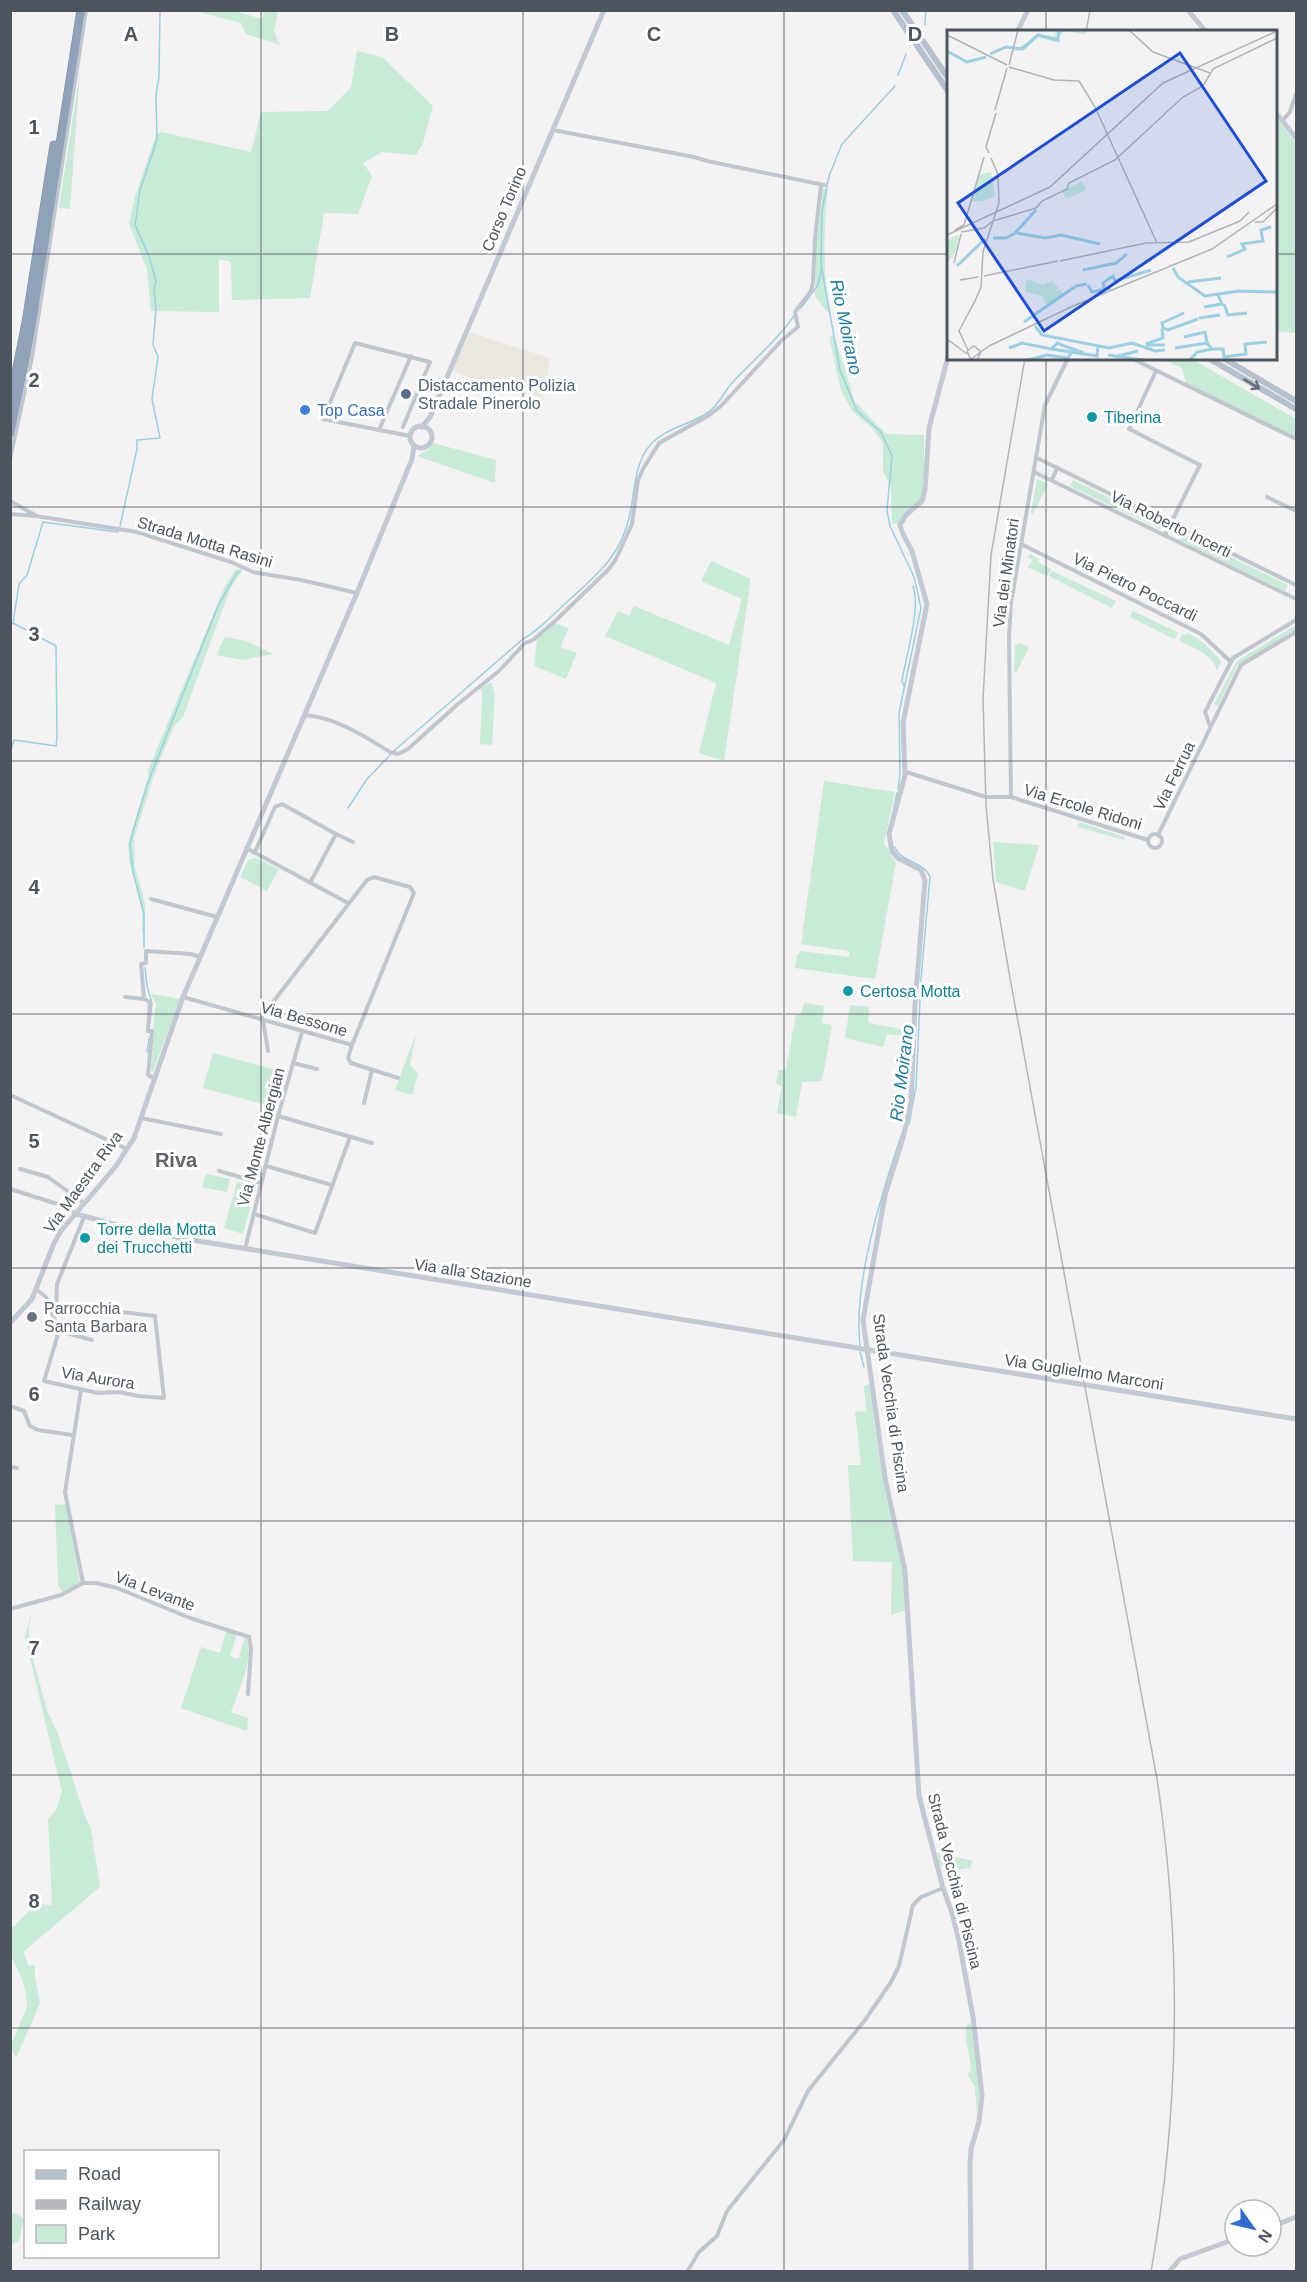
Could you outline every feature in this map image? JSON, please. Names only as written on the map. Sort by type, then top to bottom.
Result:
[{"type":"highway","points":[[10,402],[26,323],[75,10]]},
{"type":"highway","points":[[10,433],[32,323],[81,10]]},
{"type":"main road","points":[[893,10],[947,90]]},
{"type":"main road","points":[[902,10],[947,77]]},
{"type":"main road","points":[[1211,360],[1296,409]]},
{"type":"main road","points":[[1226,360],[1296,401]]},
{"type":"street","points":[[10,459],[32,357],[86,10]]},
{"type":"street","name":"Corso Torino","points":[[430,417],[604,10]]},
{"type":"street","points":[[1018,30],[1028,10]]},
{"type":"street","points":[[1188,10],[1204,30]]},
{"type":"street","points":[[1282,121],[1290,112],[1296,94]]},
{"type":"street","points":[[1277,115],[1296,138]]},
{"type":"street","points":[[303,715],[325,719],[343,726],[390,752],[398,754],[408,748],[499,671],[525,643],[533,640],[554,622],[608,570],[616,559],[632,524],[638,480],[659,443],[708,416],[721,406],[777,345],[798,327],[795,314],[811,291],[813,282],[815,239],[823,185],[553,130]]},
{"type":"street","points":[[403,427],[430,363],[411,356],[354,343],[323,419],[410,436]]},
{"type":"street","points":[[379,430],[411,356]]},
{"type":"street","name":"Strada Vecchia di Piscina","points":[[947,360],[929,428],[925,490],[922,501],[906,515],[900,525],[912,551],[927,604],[903,723],[906,772],[889,834],[892,851],[905,863],[921,870],[926,880],[915,1005],[911,1102],[904,1135],[885,1195],[863,1320],[885,1478],[905,1571],[919,1796],[959,1941],[973,2017],[982,2095],[979,2122],[971,2149],[971,2271]]},
{"type":"street","name":"Via dei Minatori","points":[[1011,797],[1009,636],[1011,603],[1045,405],[1067,360]]},
{"type":"street","points":[[1135,360],[1296,440]]},
{"type":"street","points":[[1156,371],[1128,426],[1129,429],[1200,465],[1165,535]]},
{"type":"street","points":[[422,427],[430,417]]},
{"type":"street","points":[[412,459],[421,448],[430,443],[430,417]]},
{"type":"street","points":[[410,436],[415,428],[422,427],[429,431]]},
{"type":"street","points":[[410,436],[414,446],[412,459]]},
{"type":"street","points":[[414,446],[421,448]]},
{"type":"street","name":"Via Roberto Incerti","points":[[1037,458],[1296,585]]},
{"type":"street","name":"Via Maestra Riva","points":[[10,1323],[32,1299],[37,1290],[54,1243],[128,1149],[183,997],[412,459]]},
{"type":"street","points":[[1052,480],[1058,468]]},
{"type":"street","name":"Via Roberto Incerti","points":[[1034,472],[1296,599]]},
{"type":"street","points":[[1267,497],[1296,512]]},
{"type":"street","points":[[10,501],[36,516]]},
{"type":"street","name":"Strada Motta Rasini","points":[[10,514],[137,532],[231,562],[253,572],[357,592]]},
{"type":"street","name":"Via Pietro Poccardi","points":[[1021,544],[1201,633],[1231,662]]},
{"type":"street","points":[[1210,727],[1205,712],[1233,658],[1296,620]]},
{"type":"street","name":"Via Ferrua","points":[[1158,835],[1241,665],[1296,632]]},
{"type":"street","name":"Via Ercole Ridoni","points":[[906,772],[986,797],[1011,797],[1148,840]]},
{"type":"street","points":[[255,852],[275,807],[282,804],[352,842]]},
{"type":"street","points":[[310,883],[336,834]]},
{"type":"street","points":[[1152,835],[1158,835],[1162,842],[1158,847],[1150,846],[1148,840],[1152,835]]},
{"type":"street","points":[[246,848],[348,903]]},
{"type":"street","points":[[268,1051],[261,1020],[348,903],[367,880],[374,877],[410,887],[414,893],[352,1045]]},
{"type":"street","points":[[151,899],[217,917]]},
{"type":"street","name":"Via Maestra Riva","points":[[153,1078],[148,1075],[152,1031],[148,1031],[150,1002],[144,999],[141,964],[146,963],[146,951],[191,954],[200,957]]},
{"type":"street","points":[[125,997],[144,999]]},
{"type":"street","name":"Via Bessone","points":[[183,997],[352,1045],[348,1061],[398,1078]]},
{"type":"street","name":"Via Monte Albergian","points":[[245,1249],[278,1116],[302,1032]]},
{"type":"street","points":[[293,1063],[317,1069]]},
{"type":"street","points":[[364,1103],[372,1070]]},
{"type":"street","points":[[10,1095],[128,1149]]},
{"type":"street","points":[[278,1116],[372,1143]]},
{"type":"street","name":"Via Maestra Riva","points":[[140,1118],[221,1134]]},
{"type":"street","points":[[253,1214],[315,1233],[350,1137]]},
{"type":"street","points":[[266,1166],[332,1185]]},
{"type":"street","points":[[20,1169],[48,1177],[84,1203]]},
{"type":"street","points":[[219,1171],[261,1183]]},
{"type":"street","points":[[10,1189],[64,1206],[76,1214]]},
{"type":"street","name":"Via alla Stazione","points":[[76,1214],[170,1236],[245,1249],[867,1350]]},
{"type":"street","points":[[53,1310],[57,1284],[84,1217]]},
{"type":"street","points":[[37,1290],[45,1295],[53,1310],[59,1331],[92,1340]]},
{"type":"street","name":"Via Aurora","points":[[53,1310],[98,1314],[121,1312],[155,1316],[164,1398],[119,1392],[98,1394],[44,1381],[59,1331]]},
{"type":"street","name":"Via Guglielmo Marconi","points":[[867,1350],[1296,1419]]},
{"type":"street","points":[[10,1609],[61,1595],[83,1583],[65,1492],[72,1435],[81,1390]]},
{"type":"street","points":[[10,1406],[24,1411],[30,1426],[38,1430],[72,1435]]},
{"type":"street","points":[[10,1467],[17,1468]]},
{"type":"street","name":"Via Levante","points":[[83,1583],[96,1583],[117,1588],[190,1618],[249,1638],[251,1649],[248,1694]]},
{"type":"street","points":[[687,2271],[699,2252],[717,2236],[728,2211],[784,2140],[808,2091],[891,1982],[899,1966],[913,1905],[921,1898],[943,1888]]},
{"type":"street","points":[[1169,2271],[1180,2259],[1223,2243]]},
{"type":"shaded area","points":[[469,332],[550,358],[543,402],[452,371]]},
{"type":"green space","points":[[195,11],[234,11],[262,19],[264,11],[278,11],[274,31],[280,45],[246,34],[241,23]]},
{"type":"green space","points":[[357,51],[382,57],[433,106],[423,143],[416,155],[382,152],[363,163],[372,176],[358,214],[324,213],[310,298],[232,300],[231,262],[219,259],[219,312],[151,311],[147,269],[129,224],[135,197],[156,135],[161,132],[251,152],[261,112],[328,111],[351,87]]},
{"type":"green space","points":[[80,71],[70,209],[59,208]]},
{"type":"green space","points":[[1277,119],[1296,143],[1296,333],[1277,331]]},
{"type":"green space","points":[[823,188],[828,190],[824,252],[830,315],[815,297],[816,249]]},
{"type":"green space","points":[[834,335],[855,402],[886,434],[924,435],[924,488],[921,499],[899,523],[892,524],[891,487],[883,471],[883,442],[871,427],[852,411],[841,390],[829,337]]},
{"type":"green space","points":[[1164,360],[1194,360],[1296,419],[1296,438],[1186,384],[1182,368]]},
{"type":"green space","points":[[433,443],[496,460],[495,483],[417,456],[428,450]]},
{"type":"green space","points":[[1037,479],[1048,484],[1033,514],[1031,512]]},
{"type":"green space","points":[[1073,480],[1161,523],[1160,529],[1070,486]]},
{"type":"green space","points":[[1183,534],[1288,585],[1285,591],[1180,540]]},
{"type":"green space","points":[[1030,554],[1039,559],[1038,562],[1051,569],[1047,576],[1027,567],[1031,564],[1032,559],[1028,557]]},
{"type":"green space","points":[[711,561],[751,579],[724,761],[699,753],[716,683],[605,636],[618,611],[629,616],[634,606],[729,645],[742,599],[701,581]]},
{"type":"green space","points":[[236,569],[242,571],[230,589],[183,717],[174,726],[154,775],[134,838],[135,867],[145,904],[145,949],[142,910],[129,860],[128,843],[149,774],[148,770],[225,586]]},
{"type":"green space","points":[[1052,571],[1116,601],[1112,608],[1049,576]]},
{"type":"green space","points":[[1133,611],[1179,633],[1174,639],[1130,617]]},
{"type":"green space","points":[[555,623],[569,628],[560,647],[577,653],[566,679],[534,666],[537,639]]},
{"type":"green space","points":[[1296,625],[1296,630],[1237,666],[1218,706],[1214,704],[1237,661]]},
{"type":"green space","points":[[1188,633],[1206,645],[1218,657],[1221,662],[1217,671],[1208,656],[1180,641],[1182,634]]},
{"type":"green space","points":[[225,637],[246,641],[273,654],[243,660],[216,655]]},
{"type":"green space","points":[[1019,643],[1028,649],[1016,673],[1014,671],[1015,646]]},
{"type":"green space","points":[[491,682],[495,693],[492,745],[480,744],[482,692],[480,689]]},
{"type":"green space","points":[[824,781],[895,792],[884,843],[896,863],[875,979],[795,968],[797,955],[801,951],[849,957],[849,951],[801,944]]},
{"type":"green space","points":[[1079,822],[1125,837],[1124,840],[1078,827]]},
{"type":"green space","points":[[993,842],[1039,845],[1025,891],[996,882]]},
{"type":"green space","points":[[256,858],[279,869],[267,891],[240,877],[248,860]]},
{"type":"green space","points":[[151,994],[180,999],[152,1074],[156,1004]]},
{"type":"green space","points":[[804,1003],[824,1006],[822,1023],[832,1025],[822,1081],[802,1082],[796,1117],[777,1113],[782,1086],[776,1084],[778,1071],[786,1069],[796,1014],[801,1015]]},
{"type":"green space","points":[[850,1005],[869,1007],[868,1023],[907,1030],[907,1037],[887,1034],[883,1047],[845,1038]]},
{"type":"green space","points":[[416,1034],[410,1065],[418,1074],[412,1095],[395,1090]]},
{"type":"green space","points":[[213,1053],[284,1072],[274,1107],[203,1088]]},
{"type":"green space","points":[[206,1174],[230,1179],[227,1192],[202,1187]]},
{"type":"green space","points":[[237,1182],[256,1187],[243,1234],[224,1228]]},
{"type":"green space","points":[[870,1384],[876,1438],[904,1580],[905,1610],[891,1615],[892,1562],[853,1561],[848,1465],[861,1465],[855,1412],[866,1411],[864,1386]]},
{"type":"green space","points":[[66,1504],[80,1583],[62,1592],[58,1584],[55,1505]]},
{"type":"green space","points":[[32,1610],[29,1627],[30,1648],[47,1710],[58,1734],[91,1829],[100,1887],[23,1952],[29,1966],[35,1965],[40,2003],[17,2056],[14,2055],[11,2045],[27,2007],[26,1993],[11,1955],[11,1927],[14,1927],[35,1904],[52,1905],[48,1819],[56,1810],[62,1792],[25,1637]]},
{"type":"green space","points":[[226,1631],[237,1634],[230,1656],[238,1659],[245,1637],[248,1644],[249,1653],[245,1674],[231,1712],[248,1718],[247,1731],[181,1708],[201,1647],[220,1653]]},
{"type":"green space","points":[[937,1853],[973,1861],[970,1868],[955,1870],[939,1866]]},
{"type":"green space","points":[[971,2023],[980,2090],[977,2114],[975,2087],[967,2074],[971,2070],[966,2031],[967,2025]]},
{"type":"green space","points":[[11,2212],[24,2218],[19,2241],[11,2245]]},
{"type":"waterway","points":[[120,526],[137,440],[160,438],[152,399],[158,357],[153,344],[156,281],[149,256],[135,225],[140,190],[157,140],[156,95],[159,77],[160,10]]},
{"type":"waterway","name":"Rio Moirano","points":[[925,25],[926,10]]},
{"type":"waterway","name":"Rio Moirano","points":[[898,75],[906,54]]},
{"type":"waterway","name":"Rio Moirano","points":[[895,86],[842,144],[829,176],[822,211],[821,264],[840,370],[857,411],[881,432],[892,456],[887,510],[890,526],[914,577],[921,608],[899,713],[898,789]]},
{"type":"waterway","points":[[801,308],[818,285],[821,271]]},
{"type":"waterway","points":[[348,808],[367,779],[395,750],[541,626],[598,573],[615,553],[621,541],[630,514],[638,469],[650,445],[662,435],[710,411],[732,383],[772,343],[794,316]]},
{"type":"waterway","points":[[10,626],[13,623],[19,584],[27,575],[43,522],[118,532]]},
{"type":"waterway","points":[[144,947],[144,914],[133,872],[130,845],[133,831],[148,782],[218,606],[236,574],[241,570]]},
{"type":"waterway","name":"Rio Moirano","points":[[904,686],[902,681],[915,608],[913,586]]},
{"type":"waterway","points":[[10,753],[14,740],[56,746],[57,738],[56,646],[13,623]]},
{"type":"waterway","points":[[894,807],[897,793]]},
{"type":"waterway","name":"Rio Moirano","points":[[895,847],[902,856],[923,868],[930,877],[921,979],[916,1087],[909,1124]]},
{"type":"waterway","points":[[145,968],[152,1003],[150,1023]]},
{"type":"waterway","points":[[147,1052],[149,1039]]},
{"type":"waterway","name":"Rio Moirano","points":[[860,1346],[861,1295],[870,1240],[901,1136]]},
{"type":"waterway","name":"Rio Moirano","points":[[860,1352],[864,1367]]},
{"type":"railway","points":[[1086,30],[1090,10]]},
{"type":"railway","points":[[1025,360],[991,555],[983,699],[986,805],[993,879],[1010,978],[1157,1779],[1165,1841],[1171,1902],[1174,2026],[1168,2149],[1151,2272]]},
{"type":"place","name":"Distaccamento Polizia Stradale Pinerolo","points":[[406,394]]},
{"type":"place","name":"Top Casa","points":[[305,410]]},
{"type":"place","name":"Tiberina","points":[[1092,417]]},
{"type":"place","name":"Certosa Motta","points":[[848,991]]},
{"type":"place","name":"Torre della Motta dei Trucchetti","points":[[85,1238]]},
{"type":"place","name":"Parrocchia Santa Barbara","points":[[32,1317]]},
{"type":"district","name":"Riva","points":[[176,1160]]}]
